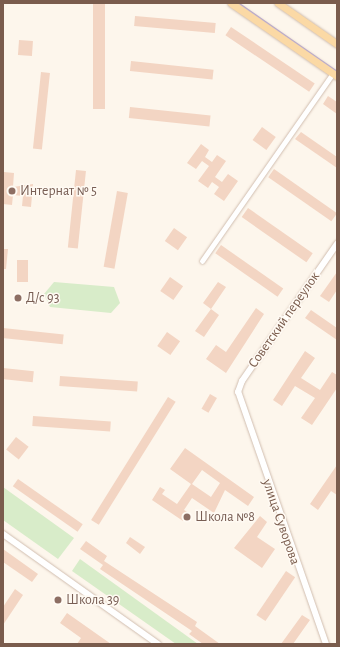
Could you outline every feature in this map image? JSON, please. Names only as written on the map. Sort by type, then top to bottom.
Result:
[{"type":"main road","points":[[231,3],[335,74]]},
{"type":"main road","points":[[278,3],[337,44]]},
{"type":"street","points":[[202,261],[335,74]]},
{"type":"street","name":"Советский переулок","points":[[238,399],[242,381],[337,244]]},
{"type":"street","name":"улица Суворова","points":[[238,399],[326,644]]},
{"type":"street","points":[[3,534],[158,644]]},
{"type":"green space","points":[[54,282],[114,287],[120,303],[111,313],[50,307],[44,294]]},
{"type":"green space","points":[[3,487],[74,538],[58,559],[3,520]]},
{"type":"green space","points":[[80,559],[198,644],[176,644],[72,571]]},
{"type":"building","points":[[93,3],[105,3],[105,109],[93,109]]},
{"type":"building","points":[[135,16],[216,23],[215,33],[134,26]]},
{"type":"building","points":[[231,27],[315,83],[309,92],[225,35]]},
{"type":"building","points":[[19,40],[33,41],[32,56],[18,55]]},
{"type":"building","points":[[131,61],[214,70],[213,80],[130,71]]},
{"type":"building","points":[[41,72],[50,73],[42,150],[33,149]]},
{"type":"building","points":[[328,96],[337,102],[337,114],[323,104]]},
{"type":"building","points":[[130,107],[211,115],[209,126],[129,118]]},
{"type":"building","points":[[262,127],[276,137],[266,150],[253,140]]},
{"type":"building","points":[[301,132],[337,157],[337,168],[295,139]]},
{"type":"building","points":[[201,144],[209,150],[205,157],[212,162],[217,155],[226,161],[215,177],[222,182],[228,174],[238,181],[224,201],[214,194],[219,187],[212,182],[208,188],[198,181],[209,166],[202,161],[196,169],[187,163]]},
{"type":"building","points":[[274,169],[337,213],[331,221],[268,177]]},
{"type":"building","points":[[76,170],[86,171],[78,249],[68,248]]},
{"type":"building","points":[[4,172],[14,173],[13,187],[33,184],[31,207],[22,206],[23,196],[13,195],[12,205],[3,204]]},
{"type":"building","points":[[117,191],[128,193],[114,269],[104,267]]},
{"type":"building","points":[[248,208],[313,253],[306,262],[242,217]]},
{"type":"building","points":[[174,228],[187,237],[178,250],[165,241]]},
{"type":"building","points":[[221,245],[283,289],[278,297],[215,253]]},
{"type":"building","points":[[3,249],[8,249],[6,269],[3,269]]},
{"type":"building","points":[[17,260],[28,260],[28,282],[17,282]]},
{"type":"building","points":[[337,272],[337,290],[329,302],[320,296]]},
{"type":"building","points":[[170,277],[183,286],[173,300],[160,291]]},
{"type":"building","points":[[218,282],[226,287],[211,309],[203,303]]},
{"type":"building","points":[[256,308],[264,314],[226,373],[206,359],[216,345],[226,352]]},
{"type":"building","points":[[211,309],[219,315],[204,337],[195,331]]},
{"type":"building","points":[[311,310],[337,328],[337,340],[305,318]]},
{"type":"building","points":[[3,328],[64,334],[63,344],[3,338]]},
{"type":"building","points":[[167,332],[180,341],[170,355],[157,346]]},
{"type":"building","points":[[305,351],[315,358],[301,378],[320,390],[332,372],[337,375],[337,388],[312,425],[301,418],[315,398],[295,386],[282,406],[273,400]]},
{"type":"building","points":[[3,368],[34,371],[33,382],[3,379]]},
{"type":"building","points":[[60,376],[138,381],[137,391],[59,386]]},
{"type":"building","points":[[210,394],[217,398],[208,413],[202,409]]},
{"type":"building","points":[[168,397],[176,402],[99,525],[91,520]]},
{"type":"building","points":[[33,416],[111,421],[110,431],[32,426]]},
{"type":"building","points":[[16,437],[29,447],[19,459],[6,450]]},
{"type":"building","points":[[185,448],[254,497],[248,506],[225,490],[214,513],[192,498],[184,510],[189,513],[183,521],[152,500],[160,487],[165,490],[162,494],[177,504],[191,484],[170,469]],"holes":[[[202,470],[220,483],[211,497],[192,484]]]},
{"type":"building","points":[[337,465],[337,495],[331,491],[318,510],[310,504]]},
{"type":"building","points":[[18,479],[83,524],[78,532],[13,486]]},
{"type":"building","points":[[260,516],[267,522],[257,537],[275,549],[262,568],[234,548]]},
{"type":"building","points":[[130,537],[145,547],[140,554],[126,543]]},
{"type":"building","points":[[86,541],[107,556],[104,561],[197,622],[195,626],[220,644],[203,644],[189,634],[192,631],[100,569],[103,565],[80,549]]},
{"type":"building","points":[[3,549],[38,574],[32,582],[3,562]]},
{"type":"building","points":[[286,571],[295,577],[265,621],[256,615]]},
{"type":"building","points":[[15,589],[23,595],[3,625],[3,607]]},
{"type":"building","points":[[67,613],[111,644],[77,644],[81,638],[60,623]]},
{"type":"building","points":[[302,615],[310,620],[293,644],[281,644]]},
{"type":"tram line","points":[[239,3],[337,71]]},
{"type":"place","name":"Интернат № 5","points":[[12,191]]},
{"type":"place","name":"Д/с 93","points":[[18,298]]},
{"type":"place","name":"Школа №8","points":[[187,517]]},
{"type":"place","name":"Школа 39","points":[[58,600]]}]
